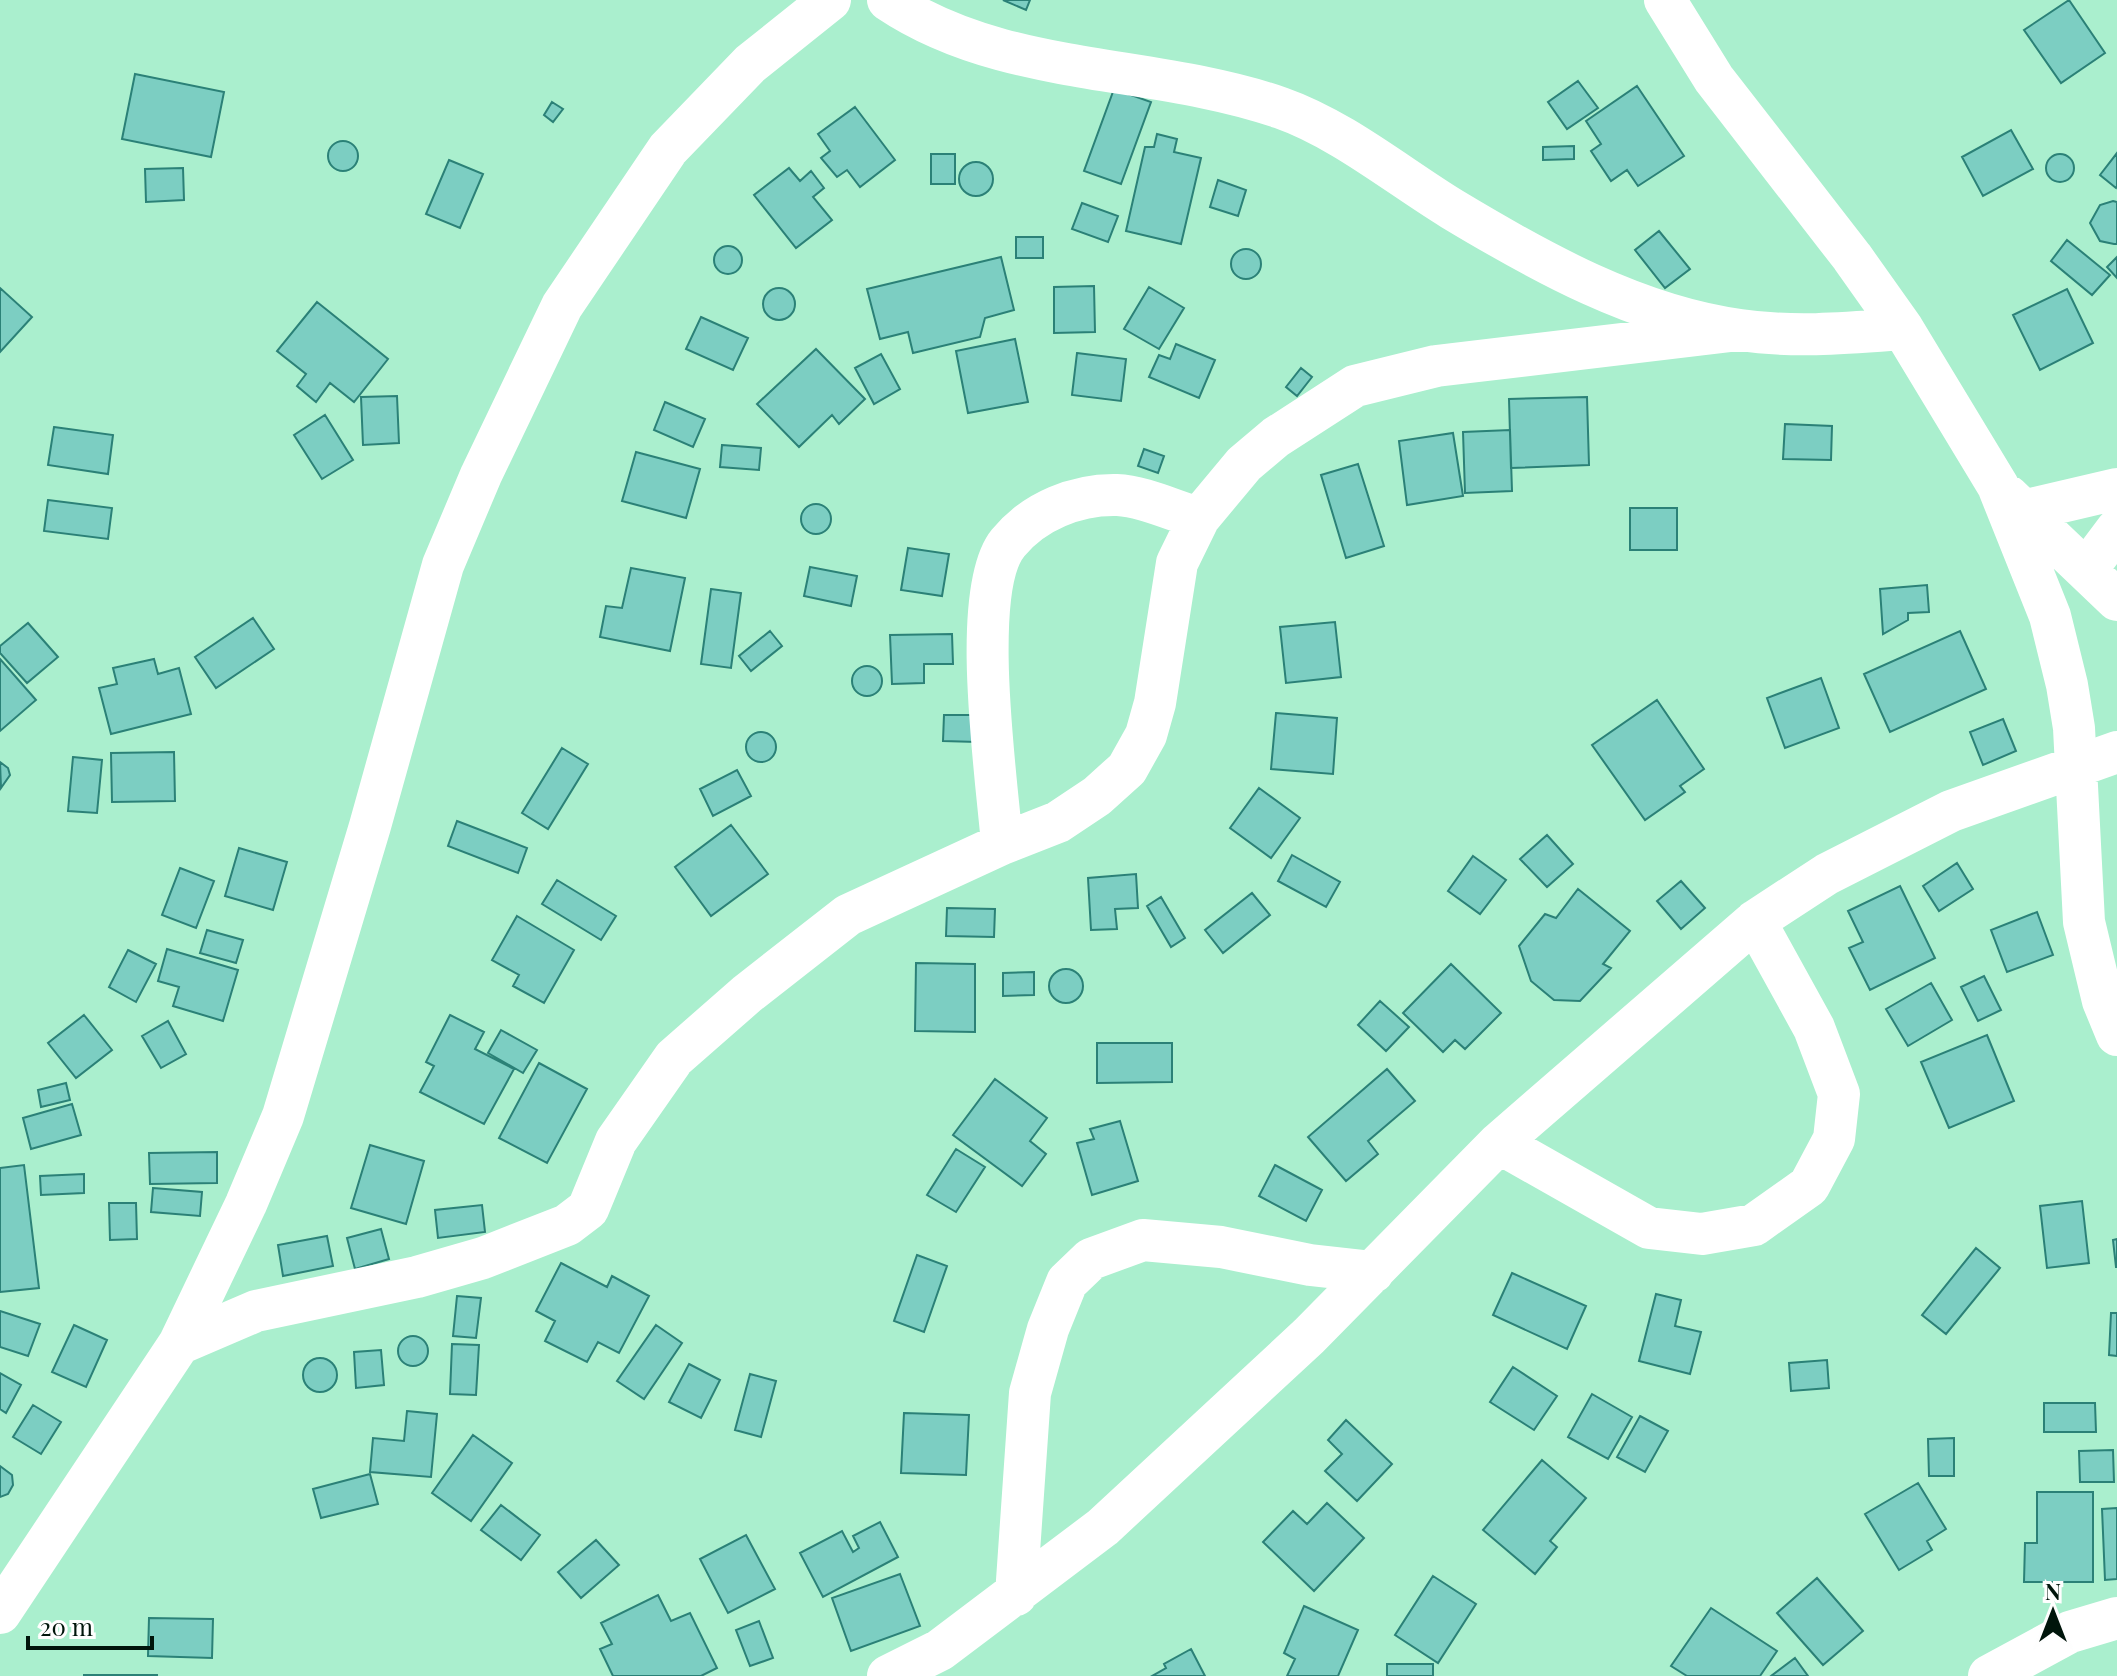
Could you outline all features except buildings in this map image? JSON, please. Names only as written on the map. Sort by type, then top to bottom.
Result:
[{"type":"street","points":[[0,1613],[179,1344],[246,1204],[283,1116],[370,826],[443,565],[527,375],[562,306],[668,149],[750,64],[830,0]]},
{"type":"street","points":[[888,0],[969,40],[1043,61],[1213,87],[1284,109],[1366,153],[1453,209],[1570,275],[1665,313],[1739,330],[1798,334],[1903,329]]},
{"type":"street","points":[[1665,0],[1714,79],[1852,257],[1903,329],[2010,498],[2050,616],[2074,728],[2073,766],[2084,922],[2103,1001],[2117,1035]]},
{"type":"street","points":[[179,1344],[256,1311],[417,1277],[483,1258],[567,1225],[588,1209],[616,1141],[674,1058],[726,1012],[848,915],[1002,844],[1058,822],[1097,796],[1127,769],[1146,735],[1177,563],[1199,518],[1255,455],[1355,386],[1436,366],[1739,330]]},
{"type":"street","points":[[2010,498],[2117,489]]},
{"type":"street","points":[[1002,844],[986,655],[991,590],[1007,544],[1028,525],[1067,501],[1118,495],[1199,518]]},
{"type":"street","points":[[2010,498],[2117,600]]},
{"type":"street","points":[[2087,569],[2117,529]]},
{"type":"street","points":[[888,1676],[946,1663],[1016,1595],[1103,1527],[1309,1336],[1499,1143],[1755,921],[1827,874],[1951,811],[2117,752]]},
{"type":"street","points":[[1499,1143],[1649,1228],[1702,1234],[1754,1225],[1809,1186],[1834,1139],[1839,1094],[1814,1028],[1755,921]]},
{"type":"street","points":[[1016,1595],[1030,1393],[1048,1329],[1067,1282],[1091,1259],[1143,1240],[1221,1247],[1310,1265],[1373,1272]]},
{"type":"street","points":[[1989,1676],[2070,1632],[2117,1618]]}]
